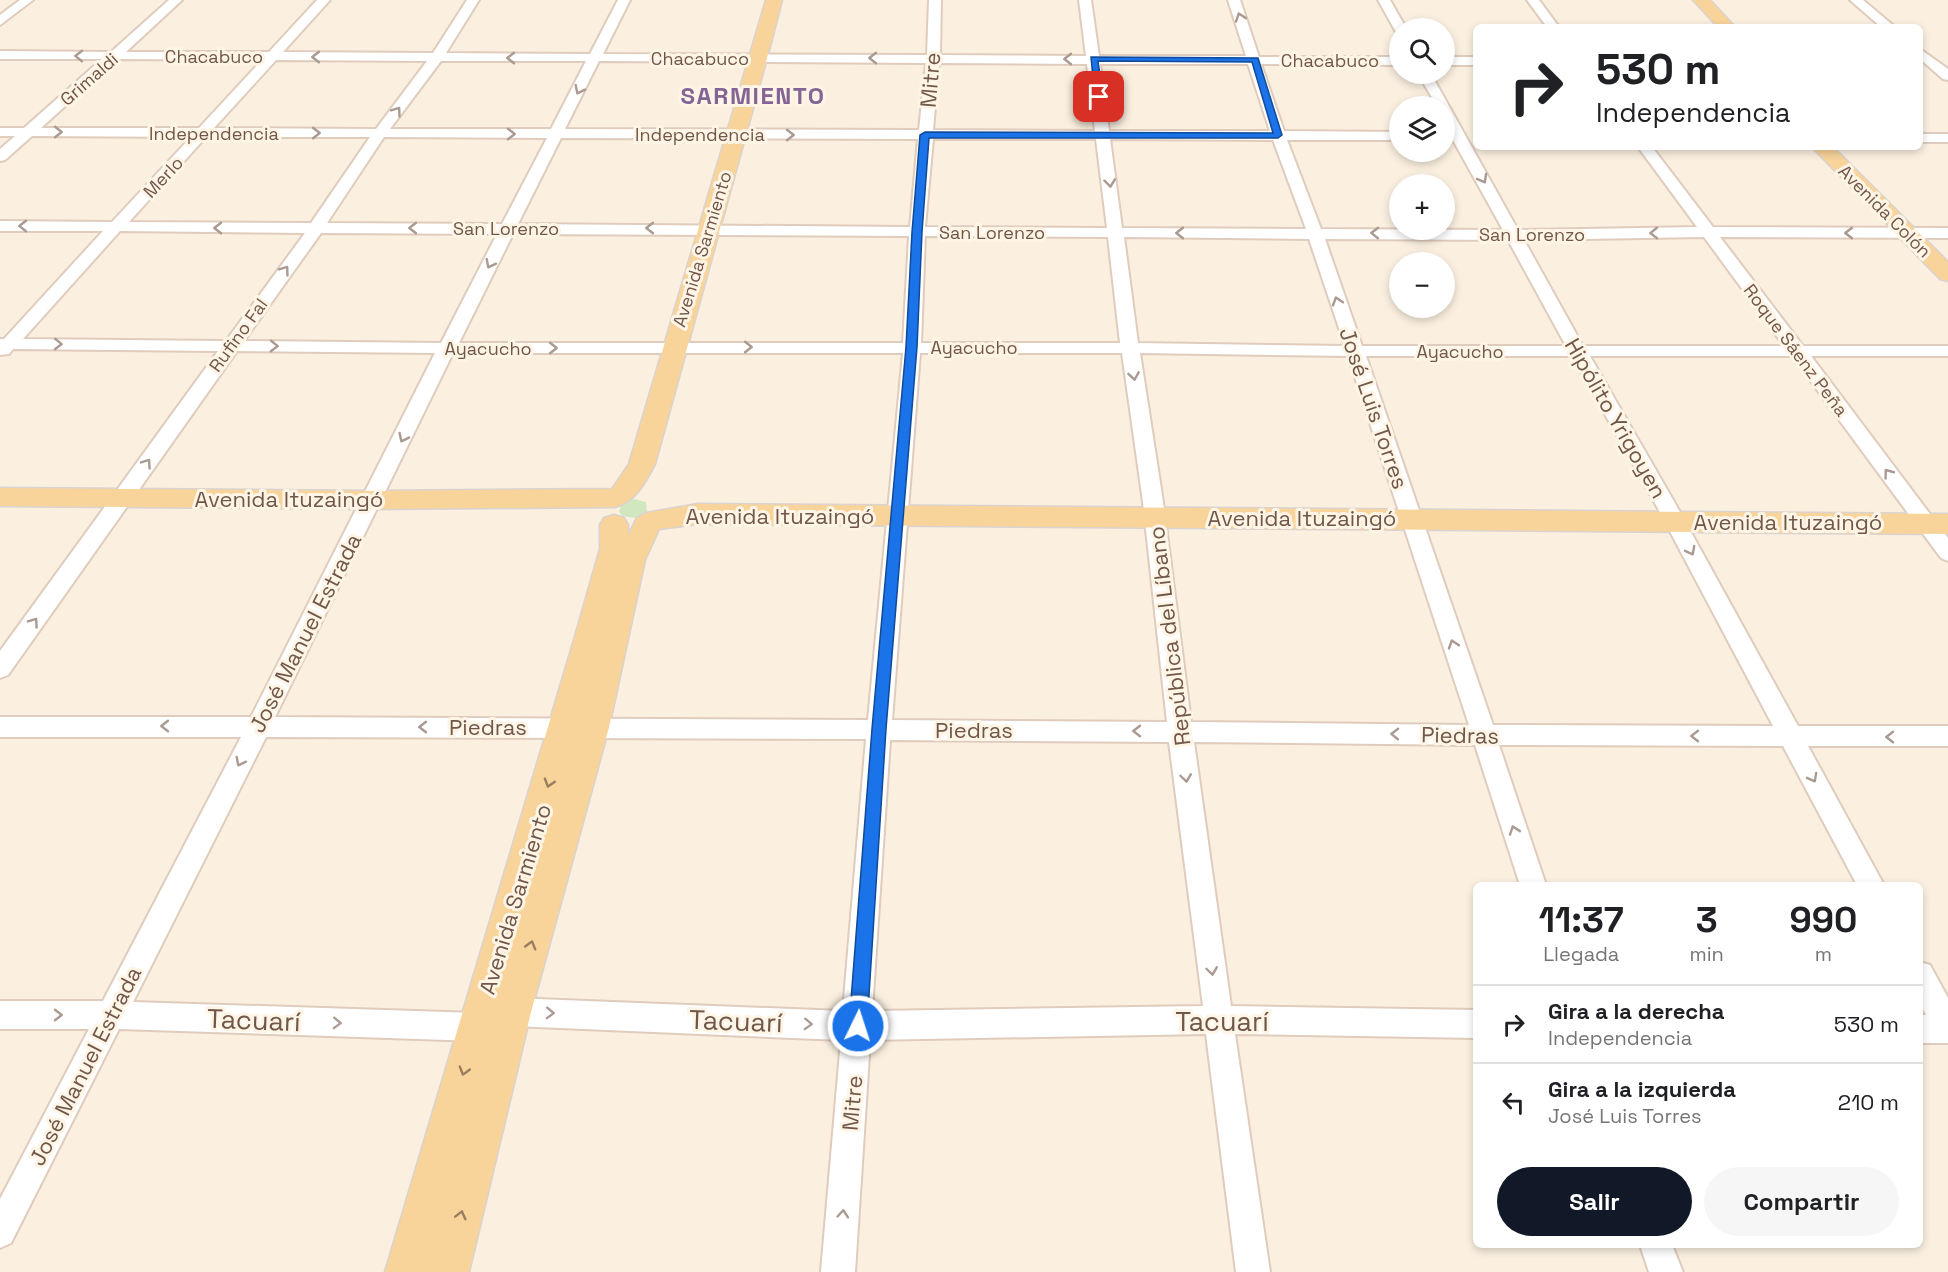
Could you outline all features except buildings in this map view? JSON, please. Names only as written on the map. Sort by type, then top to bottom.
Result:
[{"type":"main road","name":"Avenida Sarmiento","points":[[766,58],[774,0]]},
{"type":"main road","name":"Avenida Sarmiento","points":[[447,1272],[512,1012],[579,727],[614,549],[615,509],[642,464],[682,347],[766,58],[790,0]]},
{"type":"main road","points":[[1683,0],[1706,24]]},
{"type":"main road","points":[[1701,0],[1724,24]]},
{"type":"main road","name":"Avenida Colón","points":[[1825,150],[1948,274]]},
{"type":"main road","name":"Avenida Colón","points":[[1846,150],[1940,233],[1948,250]]},
{"type":"main road","name":"Avenida Sarmiento","points":[[407,1272],[477,1027],[579,727],[631,560],[654,509],[655,469],[682,347]]},
{"type":"main road","points":[[638,490],[654,509],[629,529],[615,509],[638,490]]},
{"type":"main road","name":"Avenida Ituzaingó","points":[[0,496],[117,505]]},
{"type":"main road","name":"Avenida Ituzaingó","points":[[0,512],[117,505],[369,507],[571,515],[615,509]]},
{"type":"main road","name":"Avenida Ituzaingó","points":[[654,509],[698,514],[897,508],[1670,513],[1929,518],[1948,507]]},
{"type":"street","points":[[0,21],[27,0]]},
{"type":"street","name":"Grimaldi","points":[[0,157],[176,0]]},
{"type":"street","name":"Merlo","points":[[3,347],[204,133],[324,0]]},
{"type":"street","name":"Rufino Fal","points":[[0,669],[316,228],[380,133],[436,58],[473,0]]},
{"type":"street","name":"José Manuel Estrada","points":[[0,1232],[259,726],[447,348],[624,0]]},
{"type":"street","name":"Mitre","points":[[838,1272],[879,729],[912,347],[917,232],[933,58],[935,0]]},
{"type":"street","name":"República del Líbano","points":[[1084,0],[1094,59],[1130,348],[1154,510],[1180,732],[1253,1272]]},
{"type":"street","name":"José Luis Torres","points":[[1234,0],[1278,135],[1315,233],[1410,512],[1532,882]]},
{"type":"street","points":[[1384,0],[1394,18]]},
{"type":"street","points":[[1533,0],[1551,24]]},
{"type":"street","points":[[1856,0],[1885,24]]},
{"type":"street","name":"Chacabuco","points":[[0,55],[1389,61]]},
{"type":"street","points":[[1923,58],[1948,61]]},
{"type":"street","points":[[1923,58],[1948,76]]},
{"type":"street","points":[[1455,61],[1473,61]]},
{"type":"street","name":"Independencia","points":[[0,132],[1389,136]]},
{"type":"street","name":"Hipólito Yrigoyen","points":[[1460,136],[1577,350],[1670,513],[1869,882]]},
{"type":"street","points":[[1923,138],[1948,138]]},
{"type":"street","name":"Roque Sáenz Peña","points":[[1647,150],[1796,352],[1929,518],[1948,553]]},
{"type":"street","name":"San Lorenzo","points":[[0,226],[1514,235],[1709,232],[1940,233]]},
{"type":"street","name":"Ayacucho","points":[[3,347],[912,347],[1354,351],[1948,351]]},
{"type":"street","name":"Piedras","points":[[0,727],[579,727],[1482,735],[1948,736]]},
{"type":"street","points":[[1923,981],[1948,1028],[1923,1029]]},
{"type":"street","name":"Tacuarí","points":[[0,1015],[112,1016],[477,1027],[512,1012],[858,1026],[1219,1020],[1473,1024]]},
{"type":"street","points":[[1657,1248],[1666,1272]]},
{"type":"green space","points":[[634,499],[646,502],[647,511],[636,518],[622,516],[619,511],[622,504]]},
{"type":"district","name":"SARMIENTO","points":[[753,95]]},
{"type":"route","points":[[858,1026],[879,729],[912,347],[917,232],[925,135],[1278,135],[1255,60],[1094,59],[1099,97]]}]
